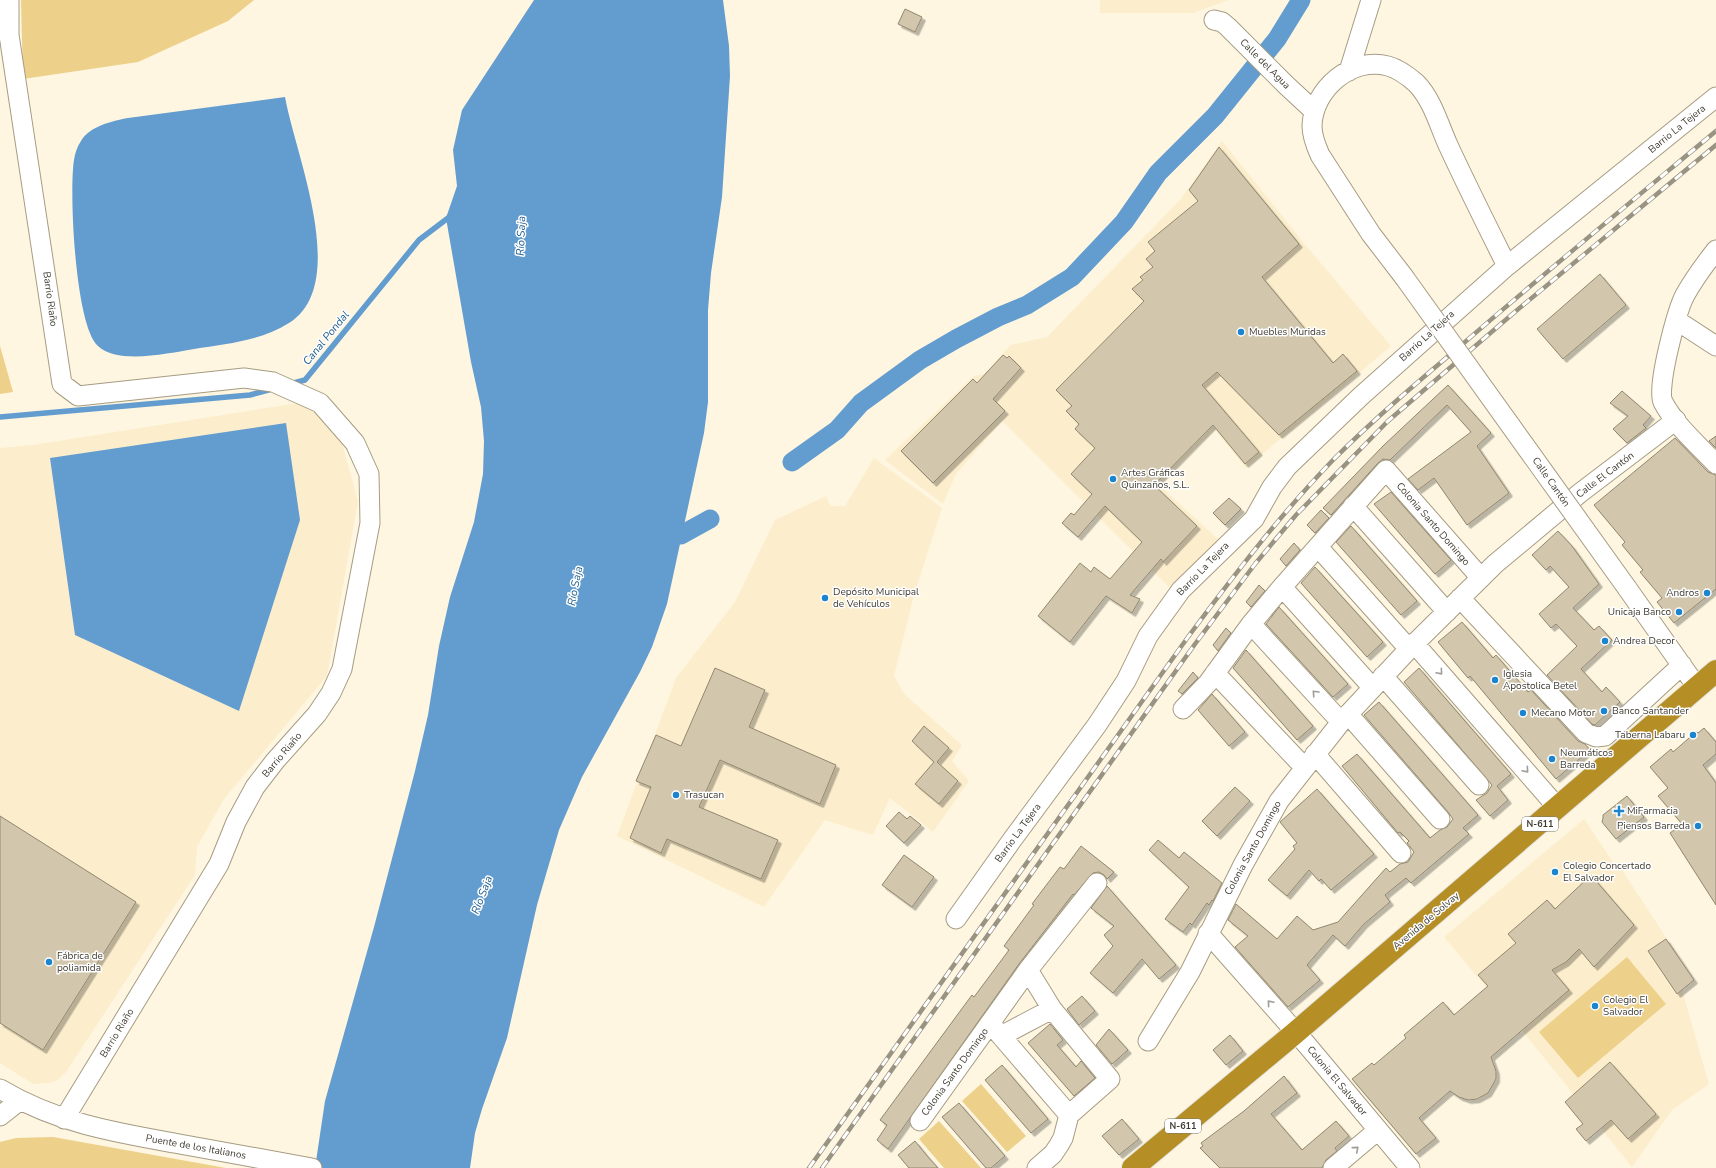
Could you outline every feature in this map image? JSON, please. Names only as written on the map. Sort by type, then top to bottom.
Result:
[{"type":"highway","name":"Avenida de Solvay","points":[[1133,1168],[1295,1033],[1716,671]]},
{"type":"street","name":"Barrio Riaño","points":[[9,0],[12,49],[62,384],[78,396],[244,378],[281,385],[320,403],[356,443],[368,474],[370,523],[342,669],[331,693],[317,714],[275,761],[255,787],[236,822],[218,864],[64,1119]]},
{"type":"street","points":[[1349,71],[1371,0]]},
{"type":"street","name":"Calle del Agua","points":[[1221,23],[1314,111]]},
{"type":"street","points":[[1314,111],[1327,87],[1338,76],[1349,71],[1368,65],[1387,66],[1403,72],[1417,84],[1429,102],[1448,146],[1507,266]]},
{"type":"street","name":"Barrio La Tejera","points":[[956,919],[1097,725],[1126,681],[1148,636],[1181,590],[1254,518],[1287,467],[1361,396],[1507,266],[1716,97]]},
{"type":"street","name":"Calle Cantón","points":[[1314,111],[1312,126],[1314,141],[1320,155],[1371,234],[1404,277],[1698,687]]},
{"type":"street","points":[[1716,250],[1684,296],[1668,349],[1662,400],[1676,420],[1716,464]]},
{"type":"street","points":[[1676,320],[1716,346]]},
{"type":"street","name":"Calle El Cantón","points":[[1481,578],[1495,564],[1558,511],[1676,420]]},
{"type":"street","name":"Colonia Santo Domingo","points":[[1148,1041],[1190,972],[1208,932],[1243,865],[1283,794],[1345,718],[1378,682],[1481,578],[1386,470],[1282,587],[1251,624],[1208,683],[1183,709]]},
{"type":"street","points":[[1353,506],[1447,612]]},
{"type":"street","points":[[1318,547],[1412,646],[1558,808]]},
{"type":"street","points":[[1282,587],[1378,682],[1478,785]]},
{"type":"street","points":[[1460,598],[1586,733],[1596,737],[1605,736],[1682,665]]},
{"type":"street","points":[[1251,624],[1345,718],[1440,819]]},
{"type":"street","points":[[1215,672],[1310,760],[1401,854]]},
{"type":"street","name":"Colonia Santo Domingo","points":[[920,1121],[995,1029],[1028,970],[1096,883]]},
{"type":"street","points":[[1208,932],[1295,1033]]},
{"type":"street","points":[[1028,970],[1052,1009],[1110,1079],[1069,1115],[1063,1138],[1059,1146],[1053,1154],[1037,1168]]},
{"type":"street","name":"Colonia Santo Domingo","points":[[995,1029],[1052,1009]]},
{"type":"street","name":"Colonia Santo Domingo","points":[[995,1029],[1069,1115]]},
{"type":"street","name":"Colonia El Salvador","points":[[1295,1033],[1410,1168]]},
{"type":"street","name":"Puente de los Italianos","points":[[0,1089],[19,1101],[64,1119],[105,1130],[312,1168]]},
{"type":"street","points":[[0,1116],[19,1101]]},
{"type":"street","points":[[1333,1168],[1378,1130]]},
{"type":"shaded area","points":[[21,0],[254,0],[228,21],[138,62],[23,79]]},
{"type":"shaded area","points":[[1100,0],[1229,0],[1193,13],[1100,13]]},
{"type":"shaded area","points":[[1222,141],[1303,242],[1391,346],[1246,468],[1214,429],[1159,485],[1219,540],[1171,589],[1002,421],[956,474],[943,504],[885,460],[974,376],[984,374],[1011,345],[1047,337],[1180,200]]},
{"type":"shaded area","points":[[0,346],[13,392],[0,394]]},
{"type":"shaded area","points":[[305,402],[341,440],[358,501],[327,676],[224,799],[197,847],[195,875],[66,1072],[58,1080],[48,1083],[33,1084],[0,1063],[0,448],[33,445]]},
{"type":"shaded area","points":[[874,458],[942,508],[914,595],[894,676],[904,694],[962,745],[952,761],[969,781],[933,832],[890,798],[873,835],[825,820],[764,907],[617,836],[676,678],[735,602],[775,520],[826,496],[830,506],[845,506]]},
{"type":"shaded area","name":"Colegio El Salvador","points":[[1584,819],[1615,865],[1618,864],[1694,980],[1682,990],[1709,1084],[1672,1110],[1632,1167],[1517,1024],[1444,937]]},
{"type":"shaded area","points":[[1627,957],[1666,1004],[1578,1078],[1539,1032]]},
{"type":"shaded area","points":[[981,1084],[1026,1136],[1007,1152],[962,1101]]},
{"type":"shaded area","points":[[939,1121],[981,1168],[944,1168],[919,1139]]},
{"type":"shaded area","points":[[53,1137],[226,1168],[0,1168],[0,1142],[16,1138]]},
{"type":"water","name":"Río Saja","points":[[534,0],[723,0],[729,46],[730,76],[722,197],[711,273],[708,310],[708,402],[704,433],[667,604],[652,647],[640,672],[582,777],[559,830],[537,905],[507,1038],[475,1133],[470,1168],[315,1168],[325,1101],[374,927],[415,771],[428,715],[439,646],[450,597],[474,522],[483,474],[484,441],[481,407],[471,362],[446,218],[457,186],[453,150],[462,110]]},
{"type":"water","points":[[285,97],[307,183],[314,217],[318,249],[316,279],[307,304],[289,323],[267,334],[243,341],[144,356],[118,355],[107,352],[98,346],[90,334],[84,313],[79,287],[73,227],[72,199],[74,160],[77,148],[81,141],[96,128],[122,119]]},
{"type":"water","points":[[286,423],[300,520],[239,711],[75,635],[50,458]]},
{"type":"building","points":[[905,9],[922,17],[915,32],[898,24]]},
{"type":"building","points":[[1219,147],[1299,244],[1262,277],[1333,363],[1343,354],[1357,371],[1279,435],[1217,372],[1202,385],[1259,452],[1245,464],[1213,425],[1154,485],[1197,526],[1163,562],[1161,559],[1130,595],[1140,599],[1132,613],[1106,596],[1070,642],[1038,616],[1080,563],[1091,572],[1094,567],[1110,579],[1142,542],[1105,506],[1078,537],[1062,523],[1071,513],[1074,515],[1092,494],[1071,474],[1095,448],[1075,429],[1079,424],[1066,411],[1072,406],[1056,390],[1144,301],[1132,289],[1143,280],[1140,277],[1153,267],[1146,259],[1155,251],[1148,242],[1198,201],[1189,190]]},
{"type":"building","points":[[1600,274],[1626,305],[1563,359],[1537,329]]},
{"type":"building","points":[[1003,355],[1007,358],[1009,356],[1021,368],[993,399],[1005,411],[933,483],[901,451],[973,379],[977,383]]},
{"type":"building","points":[[1448,385],[1491,433],[1477,446],[1509,493],[1467,525],[1434,478],[1418,490],[1408,479],[1471,432],[1447,405],[1390,460],[1383,459],[1378,463],[1331,515],[1323,508],[1384,445]]},
{"type":"building","points":[[1622,391],[1651,416],[1643,425],[1646,428],[1627,443],[1613,429],[1628,416],[1610,403]]},
{"type":"building","points":[[1716,436],[1716,448],[1709,441]]},
{"type":"building","points":[[1675,438],[1708,472],[1716,475],[1716,589],[1674,623],[1657,602],[1662,598],[1640,572],[1643,570],[1622,545],[1625,542],[1594,505]]},
{"type":"building","points":[[1391,492],[1451,560],[1435,574],[1374,504]]},
{"type":"building","points":[[1229,498],[1241,509],[1225,525],[1213,513]]},
{"type":"building","points":[[1321,510],[1329,518],[1315,533],[1307,525]]},
{"type":"building","points":[[1351,526],[1417,601],[1401,615],[1336,542]]},
{"type":"building","points":[[1558,531],[1572,546],[1599,584],[1573,608],[1594,630],[1599,626],[1612,640],[1581,669],[1602,692],[1606,687],[1620,702],[1595,725],[1592,724],[1547,675],[1577,646],[1556,624],[1551,628],[1539,614],[1569,587],[1550,566],[1546,570],[1532,555]]},
{"type":"building","points":[[1294,543],[1300,550],[1286,566],[1280,559]]},
{"type":"building","points":[[1315,567],[1383,642],[1367,657],[1301,583]]},
{"type":"building","points":[[1259,585],[1265,591],[1251,607],[1246,602]]},
{"type":"building","points":[[1279,607],[1348,684],[1333,697],[1266,624]]},
{"type":"building","points":[[1462,622],[1493,658],[1496,655],[1528,692],[1531,690],[1578,741],[1585,744],[1590,750],[1556,779],[1470,676],[1468,678],[1438,642]]},
{"type":"building","points":[[1226,628],[1231,633],[1218,651],[1213,645]]},
{"type":"building","points":[[1246,650],[1313,726],[1297,740],[1233,668]]},
{"type":"building","name":"Trasucan","points":[[715,668],[765,690],[749,727],[836,765],[820,804],[720,760],[699,807],[778,840],[761,879],[667,839],[661,853],[630,838],[651,787],[636,781],[656,735],[681,746]]},
{"type":"building","points":[[1419,668],[1511,774],[1497,786],[1508,800],[1490,816],[1476,800],[1487,793],[1492,785],[1404,682]]},
{"type":"building","points":[[1193,672],[1198,678],[1182,694],[1178,691]]},
{"type":"building","points":[[1212,694],[1245,732],[1229,746],[1198,710]]},
{"type":"building","points":[[1379,702],[1478,815],[1463,828],[1469,834],[1411,883],[1406,878],[1385,895],[1390,902],[1364,924],[1345,946],[1333,935],[1307,965],[1320,980],[1288,1007],[1235,947],[1248,936],[1228,920],[1236,904],[1277,939],[1297,916],[1313,930],[1338,922],[1386,868],[1390,872],[1400,864],[1408,862],[1414,852],[1407,843],[1409,841],[1400,832],[1398,833],[1342,766],[1357,754],[1430,838],[1440,830],[1447,827],[1453,819],[1364,715]]},
{"type":"building","points":[[924,726],[949,748],[937,762],[958,781],[939,804],[915,784],[934,762],[912,741]]},
{"type":"building","name":"Piensos Barreda","points":[[1704,728],[1716,742],[1716,754],[1703,765],[1716,783],[1716,905],[1670,833],[1682,824],[1658,796],[1668,788],[1650,767],[1671,749],[1673,752],[1696,732],[1698,733]]},
{"type":"building","points":[[1235,787],[1250,801],[1217,836],[1202,821]]},
{"type":"building","points":[[1317,789],[1374,854],[1331,890],[1321,879],[1319,881],[1309,870],[1287,896],[1268,880],[1295,849],[1293,846],[1297,843],[1280,822]]},
{"type":"building","points":[[1627,796],[1644,817],[1616,839],[1602,822],[1603,815]]},
{"type":"building","points":[[899,812],[907,819],[910,816],[921,825],[904,843],[886,826]]},
{"type":"building","name":"Fábrica de poliamida","points":[[0,816],[136,902],[43,1050],[0,1023]]},
{"type":"building","points":[[1158,840],[1179,858],[1184,852],[1222,883],[1213,901],[1212,900],[1209,905],[1207,903],[1192,925],[1190,923],[1183,932],[1165,919],[1189,887],[1149,850]]},
{"type":"building","points":[[1081,846],[1114,872],[1107,879],[1099,872],[1093,873],[1074,895],[1073,894],[1019,964],[888,1149],[877,1140],[887,1125],[880,1120],[972,995],[974,997],[1009,950],[1004,946],[1034,905],[1032,904],[1060,867],[1064,869]]},
{"type":"building","points":[[904,855],[934,877],[912,907],[882,885]]},
{"type":"building","points":[[1591,875],[1634,925],[1594,967],[1579,949],[1566,962],[1552,970],[1569,990],[1491,1057],[1496,1071],[1496,1079],[1488,1093],[1477,1099],[1468,1100],[1459,1097],[1450,1091],[1419,1118],[1436,1138],[1416,1154],[1352,1079],[1372,1063],[1374,1065],[1406,1038],[1404,1035],[1443,1002],[1454,1015],[1488,986],[1478,975],[1516,943],[1508,934],[1547,900],[1555,909]]},
{"type":"building","points":[[1107,886],[1176,965],[1159,979],[1142,959],[1113,993],[1090,973],[1113,946],[1104,935],[1114,926],[1091,908]]},
{"type":"building","points":[[1666,939],[1694,980],[1677,994],[1648,951]]},
{"type":"building","points":[[1082,996],[1095,1011],[1079,1025],[1067,1009]]},
{"type":"building","points":[[1050,1024],[1063,1040],[1057,1045],[1076,1067],[1081,1061],[1095,1078],[1074,1096],[1028,1043]]},
{"type":"building","points":[[1109,1029],[1128,1050],[1112,1064],[1096,1045]]},
{"type":"building","points":[[1230,1035],[1243,1051],[1226,1065],[1213,1050]]},
{"type":"building","points":[[1610,1062],[1656,1114],[1628,1139],[1611,1120],[1586,1141],[1576,1129],[1583,1124],[1565,1102]]},
{"type":"building","points":[[1002,1065],[1048,1119],[1031,1133],[985,1080]]},
{"type":"building","points":[[1284,1076],[1297,1093],[1271,1114],[1302,1150],[1336,1121],[1349,1136],[1335,1148],[1337,1151],[1326,1160],[1322,1168],[1220,1168],[1200,1148],[1203,1146],[1201,1143],[1244,1111]]},
{"type":"building","points":[[959,1103],[1005,1156],[991,1168],[986,1168],[942,1117]]},
{"type":"building","points":[[1122,1119],[1139,1139],[1119,1155],[1102,1136]]},
{"type":"building","points":[[915,1141],[938,1168],[909,1168],[898,1155]]},
{"type":"waterway","points":[[792,462],[837,430],[861,403],[920,360],[998,317],[1027,305],[1072,277],[1124,222],[1158,173],[1215,116],[1277,39],[1301,0]]},
{"type":"waterway","name":"Canal Pondal","points":[[290,384],[305,380],[419,240],[452,215]]},
{"type":"waterway","name":"Canal Pondal","points":[[0,417],[250,395],[272,389]]},
{"type":"waterway","points":[[681,535],[710,519]]},
{"type":"railway","points":[[809,1168],[1188,637],[1240,568],[1294,502],[1333,460],[1365,429],[1558,262],[1716,131]]},
{"type":"railway","points":[[822,1168],[1195,644],[1255,564],[1296,515],[1388,421],[1516,311],[1716,145]]},
{"type":"place","name":"Muebles Muridas","points":[[1241,332]]},
{"type":"place","name":"Artes Gráficas Quinzaños, S.L.","points":[[1113,479]]},
{"type":"place","name":"Andros","points":[[1707,593]]},
{"type":"place","name":"Depósito Municipal de Vehículos","points":[[825,598]]},
{"type":"place","name":"Unicaja Banco","points":[[1679,612]]},
{"type":"place","name":"Andrea Decor","points":[[1605,641]]},
{"type":"place","name":"Iglesia Apostolica Betel","points":[[1495,680]]},
{"type":"place","name":"Banco Santander","points":[[1604,711]]},
{"type":"place","name":"Mecano Motor","points":[[1523,713]]},
{"type":"place","name":"Taberna Labaru","points":[[1693,735]]},
{"type":"place","name":"Neumáticos Barreda","points":[[1552,759]]},
{"type":"place","name":"Trasucan","points":[[676,795]]},
{"type":"place","name":"MiFarmacia","points":[[1619,811]]},
{"type":"place","name":"Piensos Barreda","points":[[1698,826]]},
{"type":"place","name":"Colegio Concertado El Salvador","points":[[1555,872]]},
{"type":"place","name":"Fábrica de poliamida","points":[[49,962]]},
{"type":"place","name":"Colegio El Salvador","points":[[1595,1006]]}]
